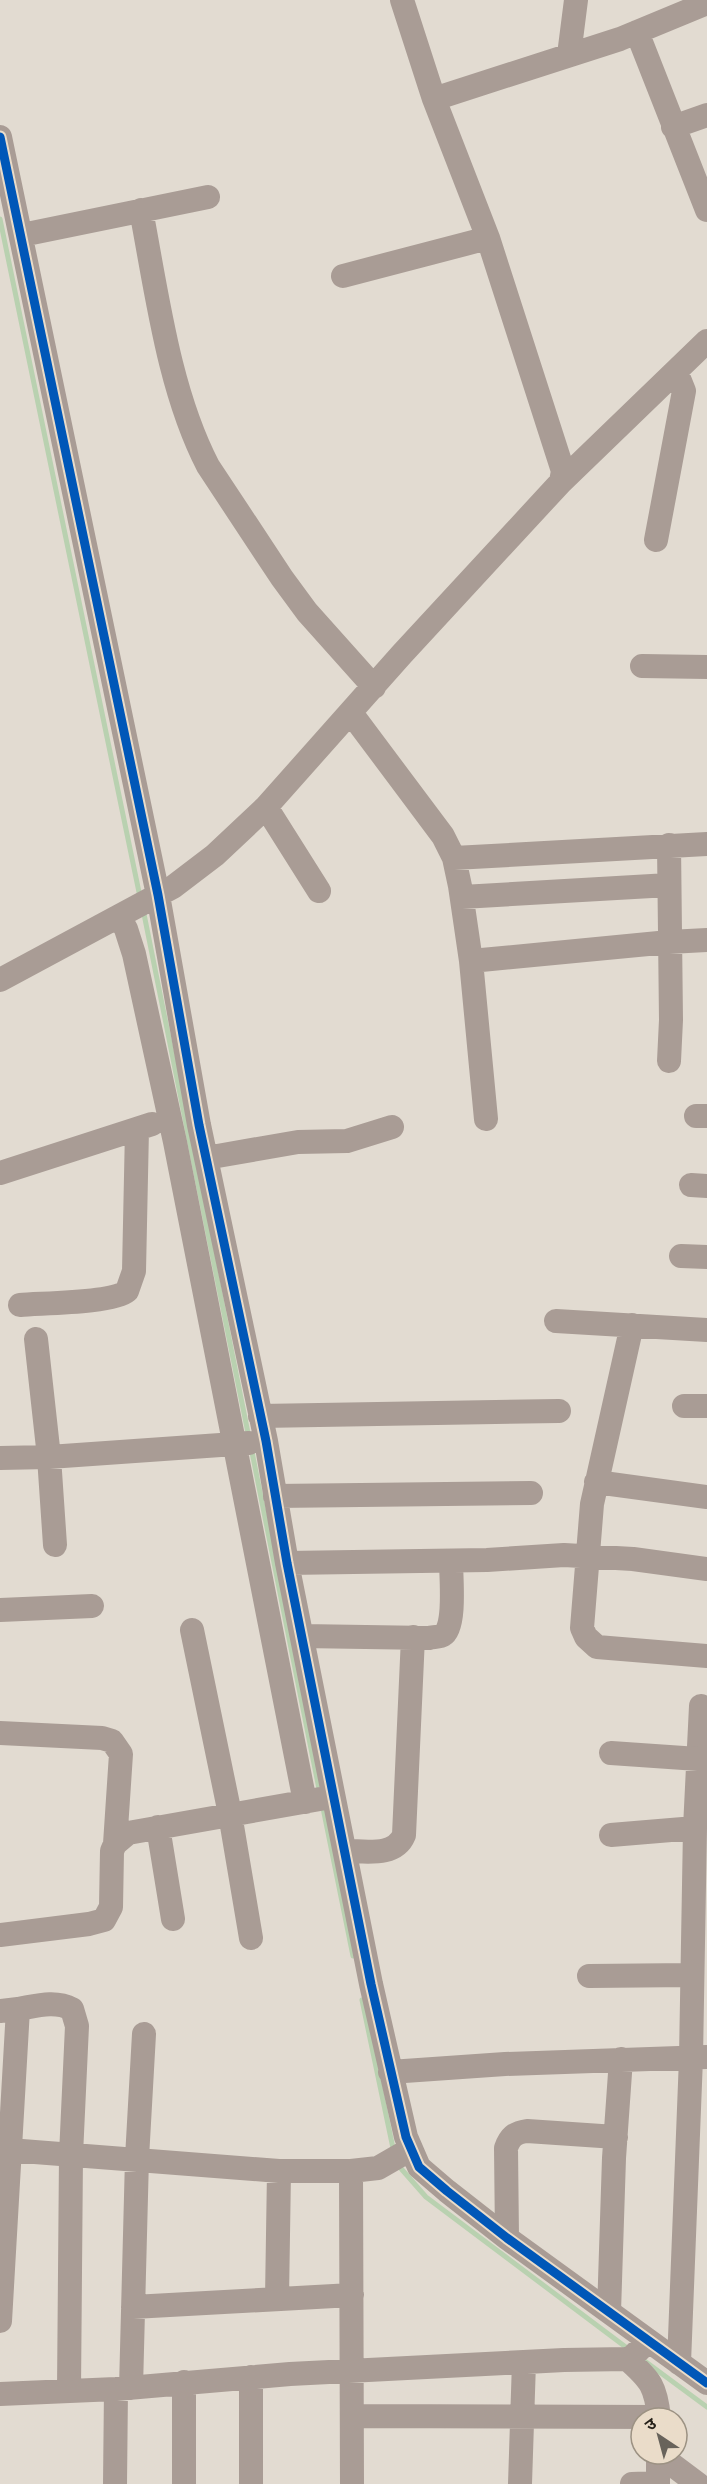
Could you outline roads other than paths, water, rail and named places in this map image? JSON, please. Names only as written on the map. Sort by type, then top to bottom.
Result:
[{"type":"street","points":[[402,0],[434,99],[488,238],[563,471],[561,482]]},
{"type":"street","points":[[569,55],[576,0]]},
{"type":"street","points":[[434,99],[637,32],[670,9],[707,3]]},
{"type":"street","points":[[637,32],[707,210]]},
{"type":"street","points":[[673,127],[707,115]]},
{"type":"street","points":[[0,137],[22,235],[137,906],[206,1158],[260,1416],[250,1443],[275,1496],[302,1636],[320,1799]]},
{"type":"street","points":[[22,235],[208,197]]},
{"type":"street","points":[[141,210],[170,356],[198,447],[208,466],[282,578],[307,612],[374,687]]},
{"type":"street","points":[[343,276],[488,238]]},
{"type":"street","points":[[1,976],[173,887],[215,855],[266,807],[402,654],[561,482],[707,341]]},
{"type":"street","points":[[656,540],[684,399],[683,383],[676,371]]},
{"type":"street","points":[[642,666],[707,668]]},
{"type":"street","points":[[351,713],[443,836],[454,858],[471,961],[486,1119]]},
{"type":"street","points":[[266,807],[319,891]]},
{"type":"street","points":[[454,858],[707,844]]},
{"type":"street","points":[[669,845],[671,1020],[669,1061]]},
{"type":"street","points":[[462,897],[669,885]]},
{"type":"street","points":[[9,2150],[137,2158],[279,2171],[351,2171],[369,2170],[400,2156],[406,2137],[390,2072],[345,1851],[320,1799],[250,1443],[170,1118],[134,954],[126,929],[137,906]]},
{"type":"street","points":[[471,961],[707,940]]},
{"type":"street","points":[[0,1173],[170,1118]]},
{"type":"street","points":[[206,1158],[298,1142],[347,1141],[392,1127]]},
{"type":"street","points":[[20,1305],[104,1298],[117,1296],[127,1291],[134,1271],[137,1129]]},
{"type":"street","points":[[681,1256],[707,1257]]},
{"type":"street","points":[[556,1321],[707,1330]]},
{"type":"street","points":[[632,1325],[596,1482],[586,1556],[582,1628],[586,1637],[597,1647],[707,1656]]},
{"type":"street","points":[[36,1339],[49,1457],[55,1545]]},
{"type":"street","points":[[260,1416],[559,1411]]},
{"type":"street","points":[[0,1458],[49,1457],[250,1443]]},
{"type":"street","points":[[596,1482],[707,1497]]},
{"type":"street","points":[[275,1496],[531,1494]]},
{"type":"street","points":[[287,1563],[451,1561],[535,1556],[586,1556],[633,1559],[707,1569]]},
{"type":"street","points":[[302,1636],[443,1635],[449,1629],[451,1614],[451,1561]]},
{"type":"street","points":[[0,1610],[92,1606]]},
{"type":"street","points":[[192,1630],[230,1814],[251,1938]]},
{"type":"street","points":[[345,1851],[388,1850],[400,1843],[404,1835],[413,1637]]},
{"type":"street","points":[[679,2363],[699,2057],[691,1975],[701,1706]]},
{"type":"street","points":[[0,1733],[102,1738],[112,1741],[121,1754],[115,1844],[112,1851],[111,1907],[104,1920],[89,1924],[0,1935]]},
{"type":"street","points":[[611,1753],[698,1759]]},
{"type":"street","points":[[115,1844],[128,1833],[320,1799]]},
{"type":"street","points":[[158,1827],[173,1919]]},
{"type":"street","points":[[611,1835],[695,1828]]},
{"type":"street","points":[[589,1976],[691,1975]]},
{"type":"street","points":[[0,2321],[9,2150],[9,2010],[54,2004],[64,2005],[72,2009],[76,2016],[77,2026],[71,2155],[69,2390]]},
{"type":"street","points":[[115,2484],[133,2307],[137,2158],[144,2034]]},
{"type":"street","points":[[390,2072],[505,2064],[699,2057]]},
{"type":"street","points":[[609,2312],[621,2059]]},
{"type":"street","points":[[507,2238],[506,2148],[510,2137],[518,2132],[527,2131],[616,2137]]},
{"type":"street","points":[[400,2156],[419,2167],[507,2238],[609,2312],[638,2351],[646,2376],[654,2388],[657,2406]]},
{"type":"street","points":[[277,2299],[279,2171]]},
{"type":"street","points":[[351,2171],[352,2484]]},
{"type":"street","points":[[133,2307],[352,2295]]},
{"type":"street","points":[[0,2394],[525,2362],[638,2351],[679,2363],[707,2383]]},
{"type":"street","points":[[520,2484],[525,2362]]},
{"type":"street","points":[[251,2377],[251,2484]]},
{"type":"street","points":[[184,2382],[184,2484]]},
{"type":"street","points":[[352,2416],[629,2418]]},
{"type":"street","points":[[632,2484],[658,2483],[658,2466]]},
{"type":"street","points":[[674,2466],[698,2484]]},
{"type":"waterway","points":[[0,219],[140,897]]},
{"type":"waterway","points":[[143,909],[249,1438]]},
{"type":"waterway","points":[[251,1447],[320,1794]]},
{"type":"waterway","points":[[322,1803],[353,1956]]},
{"type":"waterway","points":[[362,2000],[394,2153]]},
{"type":"waterway","points":[[397,2164],[426,2197],[631,2351]]},
{"type":"waterway","points":[[646,2362],[707,2407]]}]
